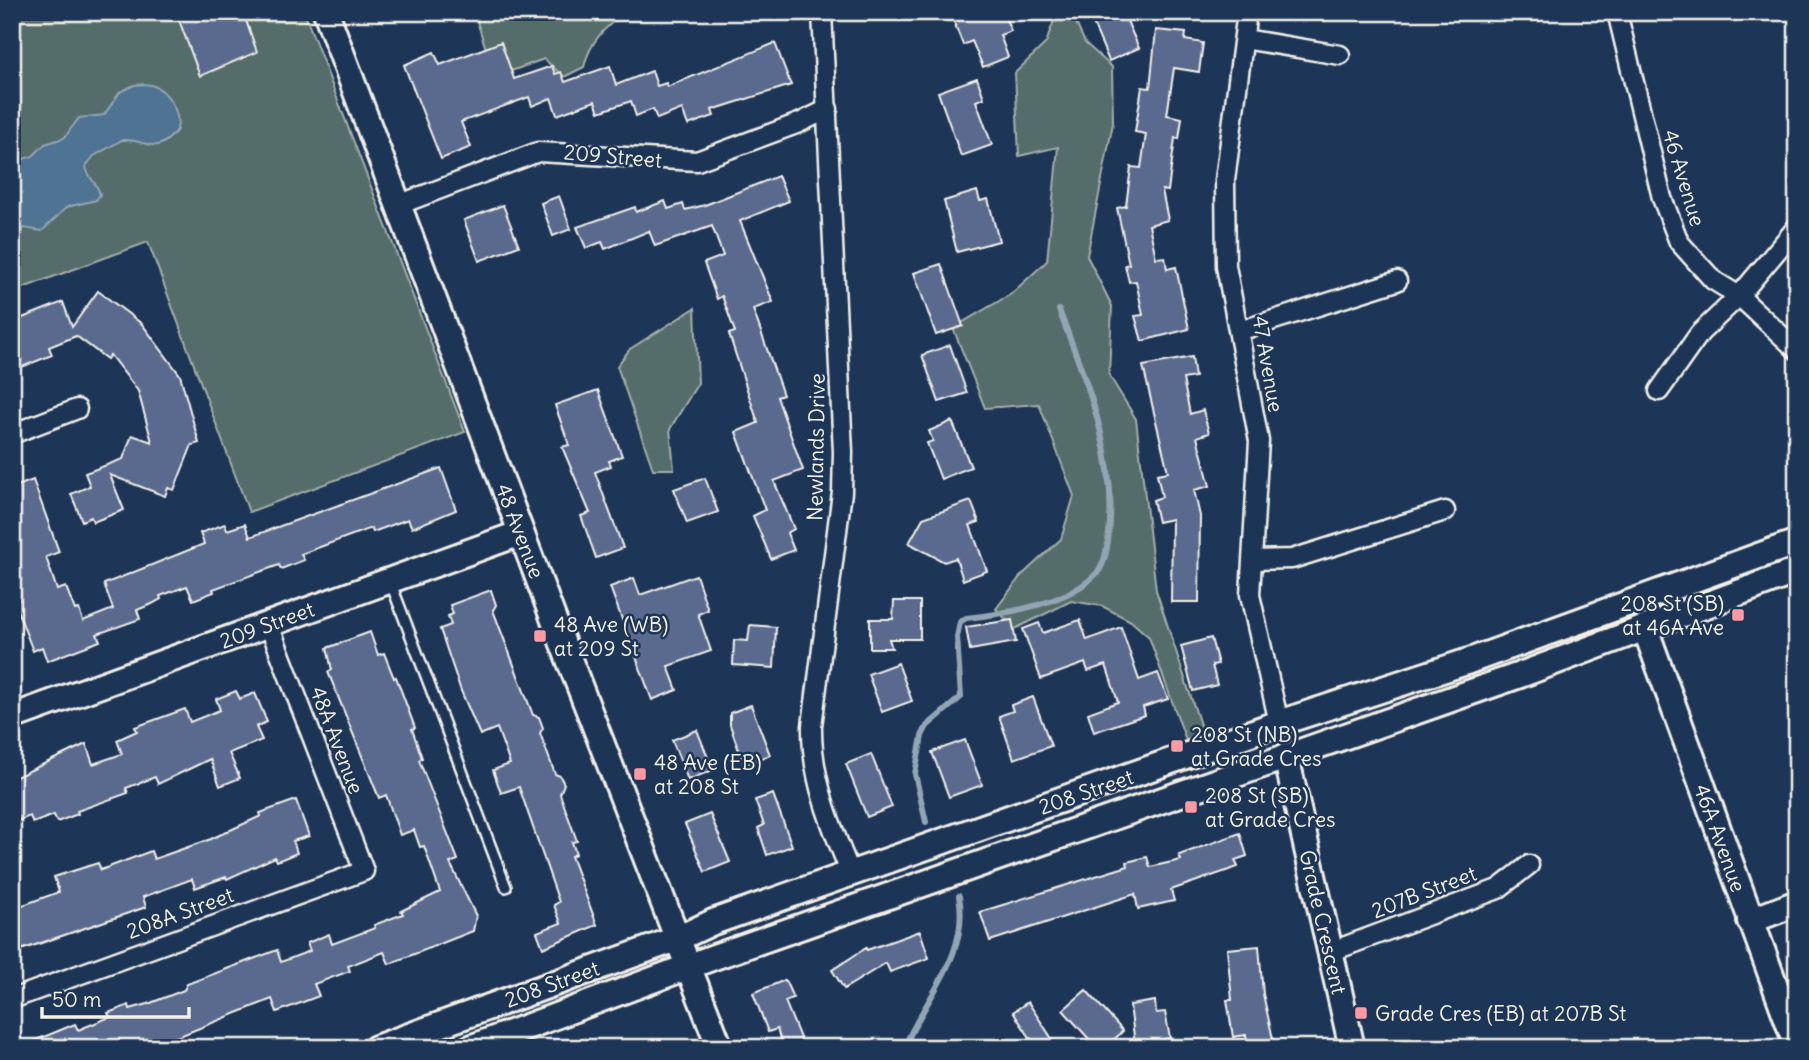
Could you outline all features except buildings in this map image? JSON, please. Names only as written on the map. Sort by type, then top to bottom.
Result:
[{"type":"main road","name":"48 Avenue","points":[[326,12],[521,533],[720,1048]]},
{"type":"main road","name":"209 Street","points":[[12,717],[521,533]]},
{"type":"main road","name":"208 Street","points":[[376,1048],[679,938],[713,922],[1279,723],[1469,661],[1562,625],[1797,542]]},
{"type":"main road","name":"208 Street","points":[[470,1048],[689,965],[1062,836],[1797,571]]},
{"type":"main road","points":[[1562,625],[1630,620],[1645,628]]},
{"type":"main road","name":"46A Avenue","points":[[1645,628],[1797,1046]]},
{"type":"main road","points":[[1286,756],[1312,731],[1389,705],[1469,661]]},
{"type":"main road","points":[[1062,836],[1185,775],[1265,746],[1279,723]]},
{"type":"main road","name":"Grade Crescent","points":[[1286,756],[1352,1048]]},
{"type":"main road","points":[[1750,921],[1797,903]]},
{"type":"street","name":"Newlands Drive","points":[[822,12],[843,452],[842,492],[812,726],[811,754],[816,781],[851,874]]},
{"type":"street","name":"47 Avenue","points":[[1247,12],[1225,180],[1226,266],[1259,441],[1250,595],[1279,723]]},
{"type":"street","name":"46 Avenue","points":[[1617,12],[1662,198],[1679,242],[1713,279],[1739,296],[1797,351]]},
{"type":"street","points":[[1244,39],[1340,55]]},
{"type":"street","name":"209 Street","points":[[398,205],[538,152],[697,161],[799,123],[828,109]]},
{"type":"street","points":[[1659,391],[1700,333],[1739,296],[1797,227]]},
{"type":"street","points":[[1239,331],[1397,281]]},
{"type":"street","points":[[12,434],[77,410]]},
{"type":"street","points":[[1253,560],[1292,559],[1445,511]]},
{"type":"street","name":"48A Avenue","points":[[269,625],[364,871]]},
{"type":"street","name":"207B Street","points":[[1330,952],[1498,889],[1529,865]]},
{"type":"street","name":"208A Street","points":[[12,999],[364,871]]},
{"type":"lane","points":[[390,580],[506,887]]},
{"type":"green space","points":[[12,12],[304,12],[465,432],[249,512],[148,242],[12,292]]},
{"type":"green space","points":[[474,12],[626,12],[599,35],[584,67],[564,77],[544,59],[495,77]]},
{"type":"green space","points":[[1057,12],[1071,12],[1085,43],[1112,67],[1113,123],[1087,256],[1112,306],[1109,375],[1136,419],[1156,590],[1205,740],[1188,746],[1149,637],[1131,621],[1102,606],[1071,601],[1015,629],[996,609],[1020,577],[1061,539],[1074,496],[1039,404],[985,408],[953,328],[1011,294],[1047,261],[1058,147],[1019,156],[1015,73],[1046,43]]},
{"type":"green space","points":[[695,308],[698,383],[670,429],[674,469],[653,469],[617,366],[630,349]]},
{"type":"water","points":[[149,84],[163,91],[175,110],[177,130],[162,144],[150,145],[122,140],[94,156],[86,166],[99,191],[100,195],[96,200],[67,207],[42,231],[24,228],[12,257],[12,163],[33,156],[45,144],[64,138],[79,118],[104,115],[120,92],[134,85]]},
{"type":"waterway","points":[[926,822],[915,774],[922,736],[927,726],[961,697],[957,637],[960,622],[966,618],[1034,606],[1068,593],[1095,575],[1101,568],[1105,555],[1110,511],[1105,452],[1090,394],[1059,310]]},
{"type":"waterway","points":[[904,1048],[952,957],[961,917],[959,896]]},
{"type":"place","name":"208 St (SB) at 46A Ave","points":[[1738,615]]},
{"type":"place","name":"48 Ave (WB) at 209 St","points":[[540,636]]},
{"type":"place","name":"208 St (NB) at Grade Cres","points":[[1177,746]]},
{"type":"place","name":"48 Ave (EB) at 208 St","points":[[640,774]]},
{"type":"place","name":"208 St (SB) at Grade Cres","points":[[1191,807]]},
{"type":"place","name":"Grade Cres (EB) at 207B St","points":[[1361,1013]]}]
